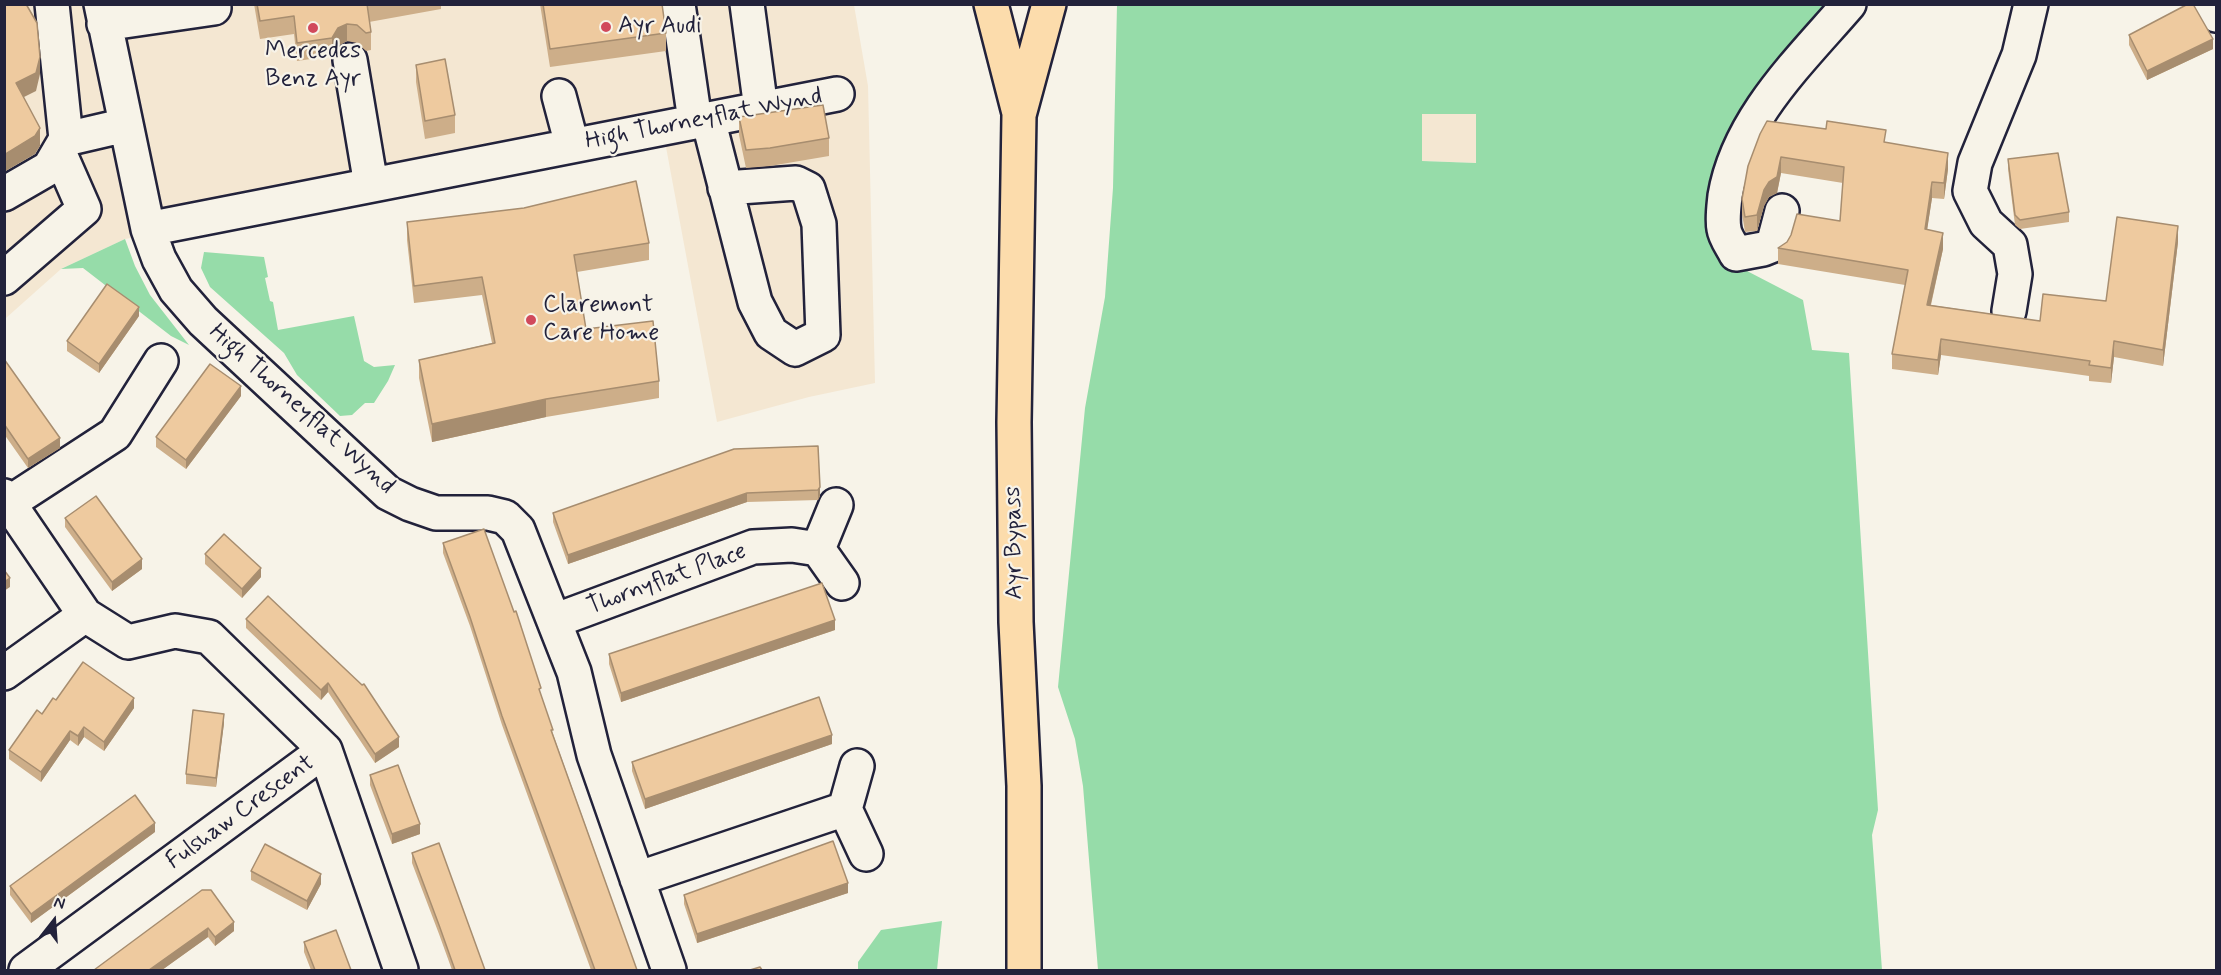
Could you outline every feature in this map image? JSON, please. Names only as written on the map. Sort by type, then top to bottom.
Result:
[{"type":"highway","name":"Ayr Bypass","points":[[991,4],[1019,115]]},
{"type":"highway","name":"Ayr Bypass","points":[[1024,970],[1024,786],[1016,622],[1014,434],[1019,115],[1049,4]]},
{"type":"street","points":[[4,278],[84,209],[63,145],[52,4]]},
{"type":"street","points":[[103,14],[214,8],[213,4]]},
{"type":"street","points":[[678,4],[701,120],[725,188],[755,302],[771,333],[795,349],[824,335],[819,225],[808,189],[796,183],[725,188]]},
{"type":"street","points":[[747,4],[761,109]]},
{"type":"street","points":[[1782,211],[1773,245],[1736,254],[1724,229],[1724,206],[1727,184],[1737,153],[1756,118],[1787,76],[1849,4]]},
{"type":"street","points":[[2009,311],[2015,274],[2010,245],[1986,223],[1970,191],[1975,163],[2019,55],[2031,4]]},
{"type":"street","points":[[2208,4],[2217,15]]},
{"type":"street","name":"High Thorneyflat Wynd","points":[[103,14],[148,229],[159,259],[176,290],[203,321],[388,493],[436,513],[488,513],[505,517],[518,530],[554,621]]},
{"type":"street","points":[[350,60],[371,185]]},
{"type":"street","name":"High Thorneyflat Wynd","points":[[148,229],[837,94]]},
{"type":"street","name":"High Thorneyflat Wynd","points":[[559,96],[572,145]]},
{"type":"street","points":[[4,194],[49,168],[63,145],[126,125]]},
{"type":"street","points":[[161,361],[115,434],[7,500],[85,615],[128,642],[175,631],[209,637],[326,750]]},
{"type":"street","points":[[836,505],[818,549],[842,583]]},
{"type":"street","name":"Thornyflat Place","points":[[554,621],[753,547],[792,545],[818,549]]},
{"type":"street","points":[[4,673],[85,615]]},
{"type":"street","points":[[554,621],[574,672],[594,755],[669,970]]},
{"type":"street","name":"Fulshaw Crescent","points":[[26,970],[326,750],[401,970]]},
{"type":"street","points":[[857,766],[845,809],[866,854]]},
{"type":"street","points":[[637,879],[845,809]]},
{"type":"shaded area","points":[[4,5],[854,5],[868,86],[875,383],[809,397],[717,422],[666,147],[125,239],[61,269],[6,318]]},
{"type":"shaded area","points":[[1422,114],[1476,114],[1476,163],[1422,161]]},
{"type":"green space","points":[[1117,5],[1838,5],[1727,149],[1709,191],[1711,228],[1720,257],[1803,300],[1812,350],[1849,353],[1878,810],[1872,835],[1882,970],[1098,970],[1083,786],[1075,739],[1058,687],[1085,408],[1105,297],[1113,188]],"holes":[[[1422,114],[1476,114],[1476,163],[1422,161]]]},
{"type":"green space","points":[[125,239],[135,266],[150,295],[189,345],[171,336],[83,268],[61,269]]},
{"type":"green space","points":[[204,252],[264,257],[268,277],[265,278],[270,301],[273,302],[278,330],[354,316],[364,361],[374,367],[395,365],[374,403],[365,403],[352,415],[340,416],[297,375],[284,353],[210,287],[201,268]]},
{"type":"green space","points":[[942,921],[937,970],[858,970],[858,962],[881,930]]},
{"type":"building","points":[[4,4],[26,4],[37,23],[40,57],[36,73],[16,83],[40,128],[35,136],[4,155]]},
{"type":"building","points":[[257,4],[367,4],[371,32],[366,33],[357,25],[347,24],[338,28],[332,38],[297,43],[294,16],[260,21]]},
{"type":"building","name":"Ayr Audi","points":[[543,4],[662,4],[666,33],[550,49]]},
{"type":"building","points":[[2188,4],[2193,4],[2213,39],[2147,71],[2129,35]]},
{"type":"building","points":[[445,59],[455,115],[425,121],[416,65]]},
{"type":"building","points":[[823,105],[829,138],[746,150],[739,117]]},
{"type":"building","points":[[1767,121],[1826,129],[1827,121],[1886,130],[1884,142],[1948,153],[1944,183],[1932,182],[1925,229],[1943,233],[1927,305],[2040,321],[2043,294],[2106,301],[2117,217],[2178,226],[2163,350],[2114,341],[2111,368],[2089,365],[2090,361],[1941,339],[1938,360],[1892,354],[1908,270],[1778,248],[1787,242],[1791,235],[1797,214],[1840,221],[1844,167],[1781,157],[1777,177],[1769,182],[1764,190],[1757,215],[1745,217],[1742,199],[1748,166]]},
{"type":"building","points":[[2058,153],[2069,212],[2020,220],[2015,215],[2008,159]]},
{"type":"building","name":"Claremont Care Home","points":[[636,181],[649,243],[574,255],[586,329],[653,321],[659,381],[546,399],[432,424],[419,360],[495,343],[482,277],[414,286],[407,222],[524,208]]},
{"type":"building","points":[[107,284],[139,307],[99,364],[67,341]]},
{"type":"building","points":[[4,359],[60,438],[28,459],[4,424]]},
{"type":"building","points":[[210,364],[241,386],[186,460],[156,437]]},
{"type":"building","points":[[818,446],[820,487],[818,490],[747,493],[568,555],[553,513],[734,449]]},
{"type":"building","points":[[96,496],[142,559],[112,582],[65,518]]},
{"type":"building","points":[[484,529],[514,612],[516,611],[541,688],[539,689],[553,730],[551,730],[637,970],[595,970],[502,716],[443,543]]},
{"type":"building","points":[[224,534],[261,568],[242,589],[205,554]]},
{"type":"building","points":[[4,570],[10,578],[4,582]]},
{"type":"building","points":[[822,583],[835,620],[621,693],[609,654]]},
{"type":"building","points":[[268,596],[362,685],[364,684],[399,737],[375,754],[328,683],[321,690],[246,619]]},
{"type":"building","points":[[83,662],[134,698],[104,742],[84,727],[78,736],[70,731],[41,772],[9,750],[37,710],[42,714],[53,698],[56,700]]},
{"type":"building","points":[[819,697],[832,735],[645,799],[632,762]]},
{"type":"building","points":[[193,710],[224,714],[216,778],[186,774]]},
{"type":"building","points":[[398,765],[420,824],[392,834],[370,775]]},
{"type":"building","points":[[135,795],[155,823],[31,914],[10,886]]},
{"type":"building","points":[[833,841],[848,883],[697,934],[684,895]]},
{"type":"building","points":[[439,843],[485,970],[455,970],[412,853]]},
{"type":"building","points":[[265,844],[321,874],[307,901],[251,871]]},
{"type":"building","points":[[202,890],[211,890],[234,922],[215,937],[208,928],[149,970],[94,970]]},
{"type":"building","points":[[336,930],[351,970],[315,970],[304,942]]},
{"type":"place","name":"Ayr Audi","points":[[606,27]]},
{"type":"place","name":"Mercedes Benz Ayr","points":[[313,28]]},
{"type":"place","name":"Claremont Care Home","points":[[531,320]]}]
